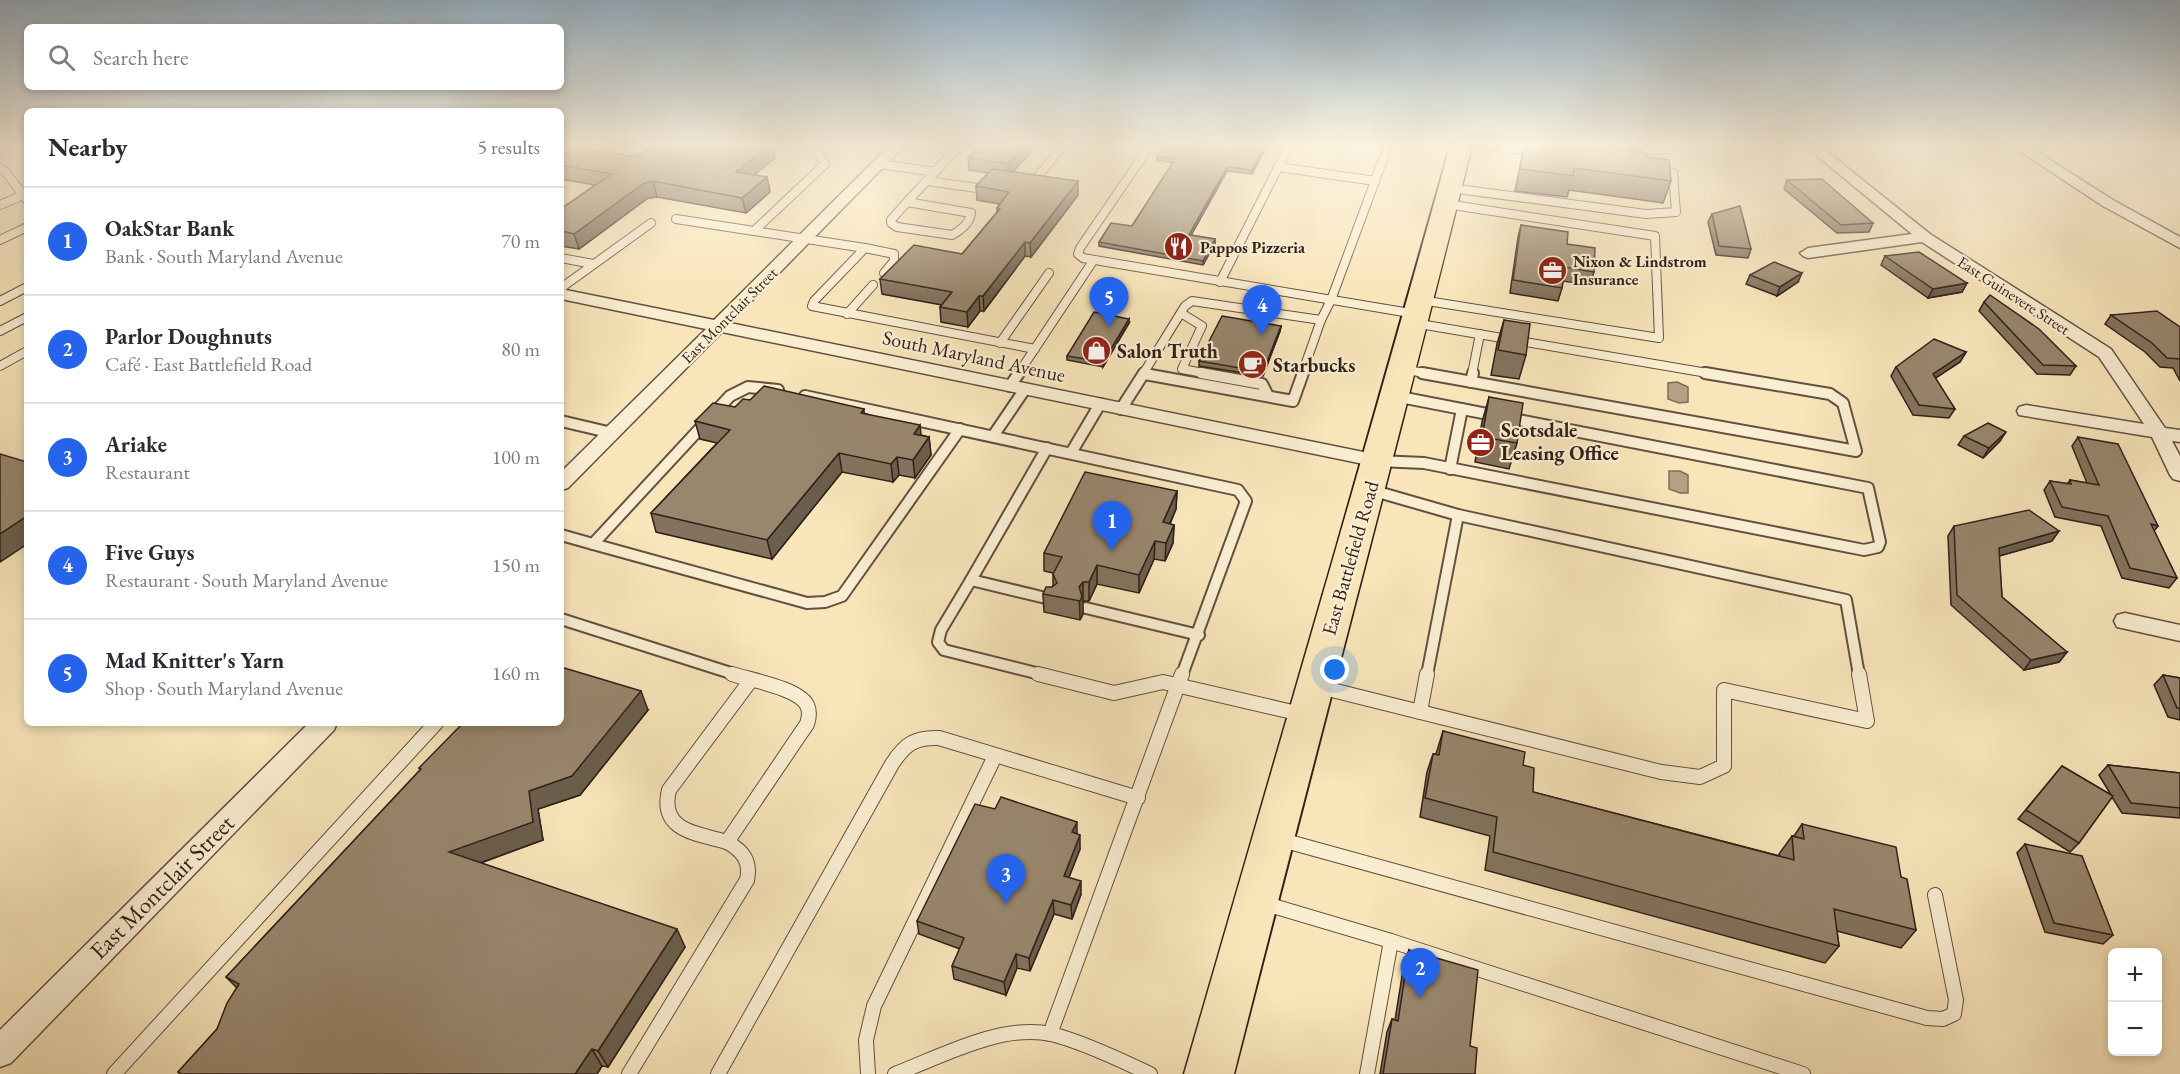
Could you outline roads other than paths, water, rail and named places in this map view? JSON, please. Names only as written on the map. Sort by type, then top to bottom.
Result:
[{"type":"main road","name":"East Battlefield Road","points":[[1209,1074],[1448,196]]},
{"type":"street","name":"East Montclair Street","points":[[564,481],[847,196]]},
{"type":"street","name":"East Guinevere Street","points":[[1874,196],[1925,237],[2104,353],[2159,433],[2180,475]]},
{"type":"street","points":[[2097,196],[2180,243]]},
{"type":"street","points":[[1808,253],[1925,237]]},
{"type":"street","name":"South Maryland Avenue","points":[[564,295],[1100,404],[1374,475]]},
{"type":"street","points":[[2026,411],[2180,436]]},
{"type":"street","points":[[2125,621],[2180,633]]},
{"type":"street","name":"East Montclair Street","points":[[0,1052],[322,726]]},
{"type":"lane","points":[[754,231],[791,196]]},
{"type":"lane","points":[[907,202],[966,211],[972,214],[960,231],[952,235],[892,225],[891,220],[907,202],[913,196]]},
{"type":"lane","points":[[1116,196],[1080,248],[1078,254],[1083,258],[1331,300],[1417,312],[1659,338],[1655,236],[1545,220],[1447,201]]},
{"type":"lane","points":[[1220,282],[1263,196]]},
{"type":"lane","points":[[1145,374],[1293,401],[1321,320],[1331,300],[1369,196]]},
{"type":"lane","points":[[1447,201],[1646,214],[1676,212],[1675,196]]},
{"type":"lane","points":[[0,205],[24,197]]},
{"type":"lane","points":[[676,219],[894,254],[894,261],[884,273]]},
{"type":"lane","points":[[564,286],[651,223]]},
{"type":"lane","points":[[0,240],[24,230]]},
{"type":"lane","points":[[865,248],[814,301],[813,306],[1035,350]]},
{"type":"lane","points":[[564,259],[593,264]]},
{"type":"lane","points":[[993,436],[1035,350],[1093,261]]},
{"type":"lane","points":[[1000,343],[1049,273]]},
{"type":"lane","points":[[847,314],[873,285]]},
{"type":"lane","points":[[0,300],[24,288]]},
{"type":"lane","points":[[1121,409],[1145,374],[1185,306],[1192,301],[1321,320]]},
{"type":"lane","points":[[1399,382],[1471,382],[1856,451],[1843,403],[1830,394],[1480,334],[1417,312]]},
{"type":"lane","points":[[1181,313],[1202,326],[1182,369],[1262,384],[1268,396]]},
{"type":"lane","points":[[0,331],[24,319]]},
{"type":"lane","points":[[1471,382],[1480,334]]},
{"type":"lane","points":[[0,366],[24,353]]},
{"type":"lane","points":[[1374,475],[1424,464],[1864,550],[1878,547],[1880,542],[1868,488],[1462,409],[1399,382]]},
{"type":"lane","points":[[593,544],[730,396],[748,387],[767,388],[1229,487],[1243,495],[1246,501],[1245,509],[1050,1034]]},
{"type":"lane","points":[[1071,453],[1100,404]]},
{"type":"lane","points":[[1450,469],[1462,409]]},
{"type":"lane","points":[[564,422],[612,433]]},
{"type":"lane","points":[[564,536],[807,603],[832,602],[842,596],[960,429]]},
{"type":"lane","points":[[1047,448],[941,630],[938,642],[944,650],[1114,693],[1126,693],[1154,682],[1420,712],[1661,772],[1700,777],[1724,766],[1724,690],[1867,721],[1846,600],[1458,515],[1374,475]]},
{"type":"lane","points":[[1420,712],[1458,515]]},
{"type":"lane","points":[[971,580],[1050,599]]},
{"type":"lane","points":[[1086,608],[1199,635]]},
{"type":"lane","points":[[564,620],[751,680],[801,698],[809,706],[810,714],[807,724],[727,843]]},
{"type":"lane","points":[[629,1074],[747,880],[750,868],[746,856],[738,848],[678,826],[668,820],[664,812],[664,801],[669,790],[751,680]]},
{"type":"lane","points":[[114,1074],[433,726]]},
{"type":"lane","points":[[718,1074],[900,750],[910,740],[925,737],[939,738],[1138,798]]},
{"type":"lane","points":[[868,1074],[865,1063],[865,1036],[874,1006],[995,756]]},
{"type":"lane","points":[[1273,837],[1927,1018],[1943,1019],[1954,1014],[1956,1000],[1935,895]]},
{"type":"lane","points":[[1255,901],[1391,941],[1803,1074]]},
{"type":"lane","points":[[1367,1074],[1391,941]]},
{"type":"lane","points":[[896,1074],[988,1038],[1020,1033],[1050,1034],[1125,1062],[1150,1074]]},
{"type":"place","name":"Pappos Pizzeria","points":[[1179,247]]},
{"type":"place","name":"Nixon & Lindstrom Insurance","points":[[1552,270]]},
{"type":"place","name":"Mad Knitter's Yarn","points":[[1109,327]]},
{"type":"place","name":"Five Guys","points":[[1262,335]]},
{"type":"place","name":"Salon Truth","points":[[1096,351]]},
{"type":"place","name":"Starbucks","points":[[1252,365]]},
{"type":"place","name":"Scotsdale Leasing Office","points":[[1480,442]]},
{"type":"place","name":"OakStar Bank","points":[[1112,551]]},
{"type":"place","name":"Ariake","points":[[1006,904]]},
{"type":"place","name":"Parlor Doughnuts","points":[[1420,998]]}]
